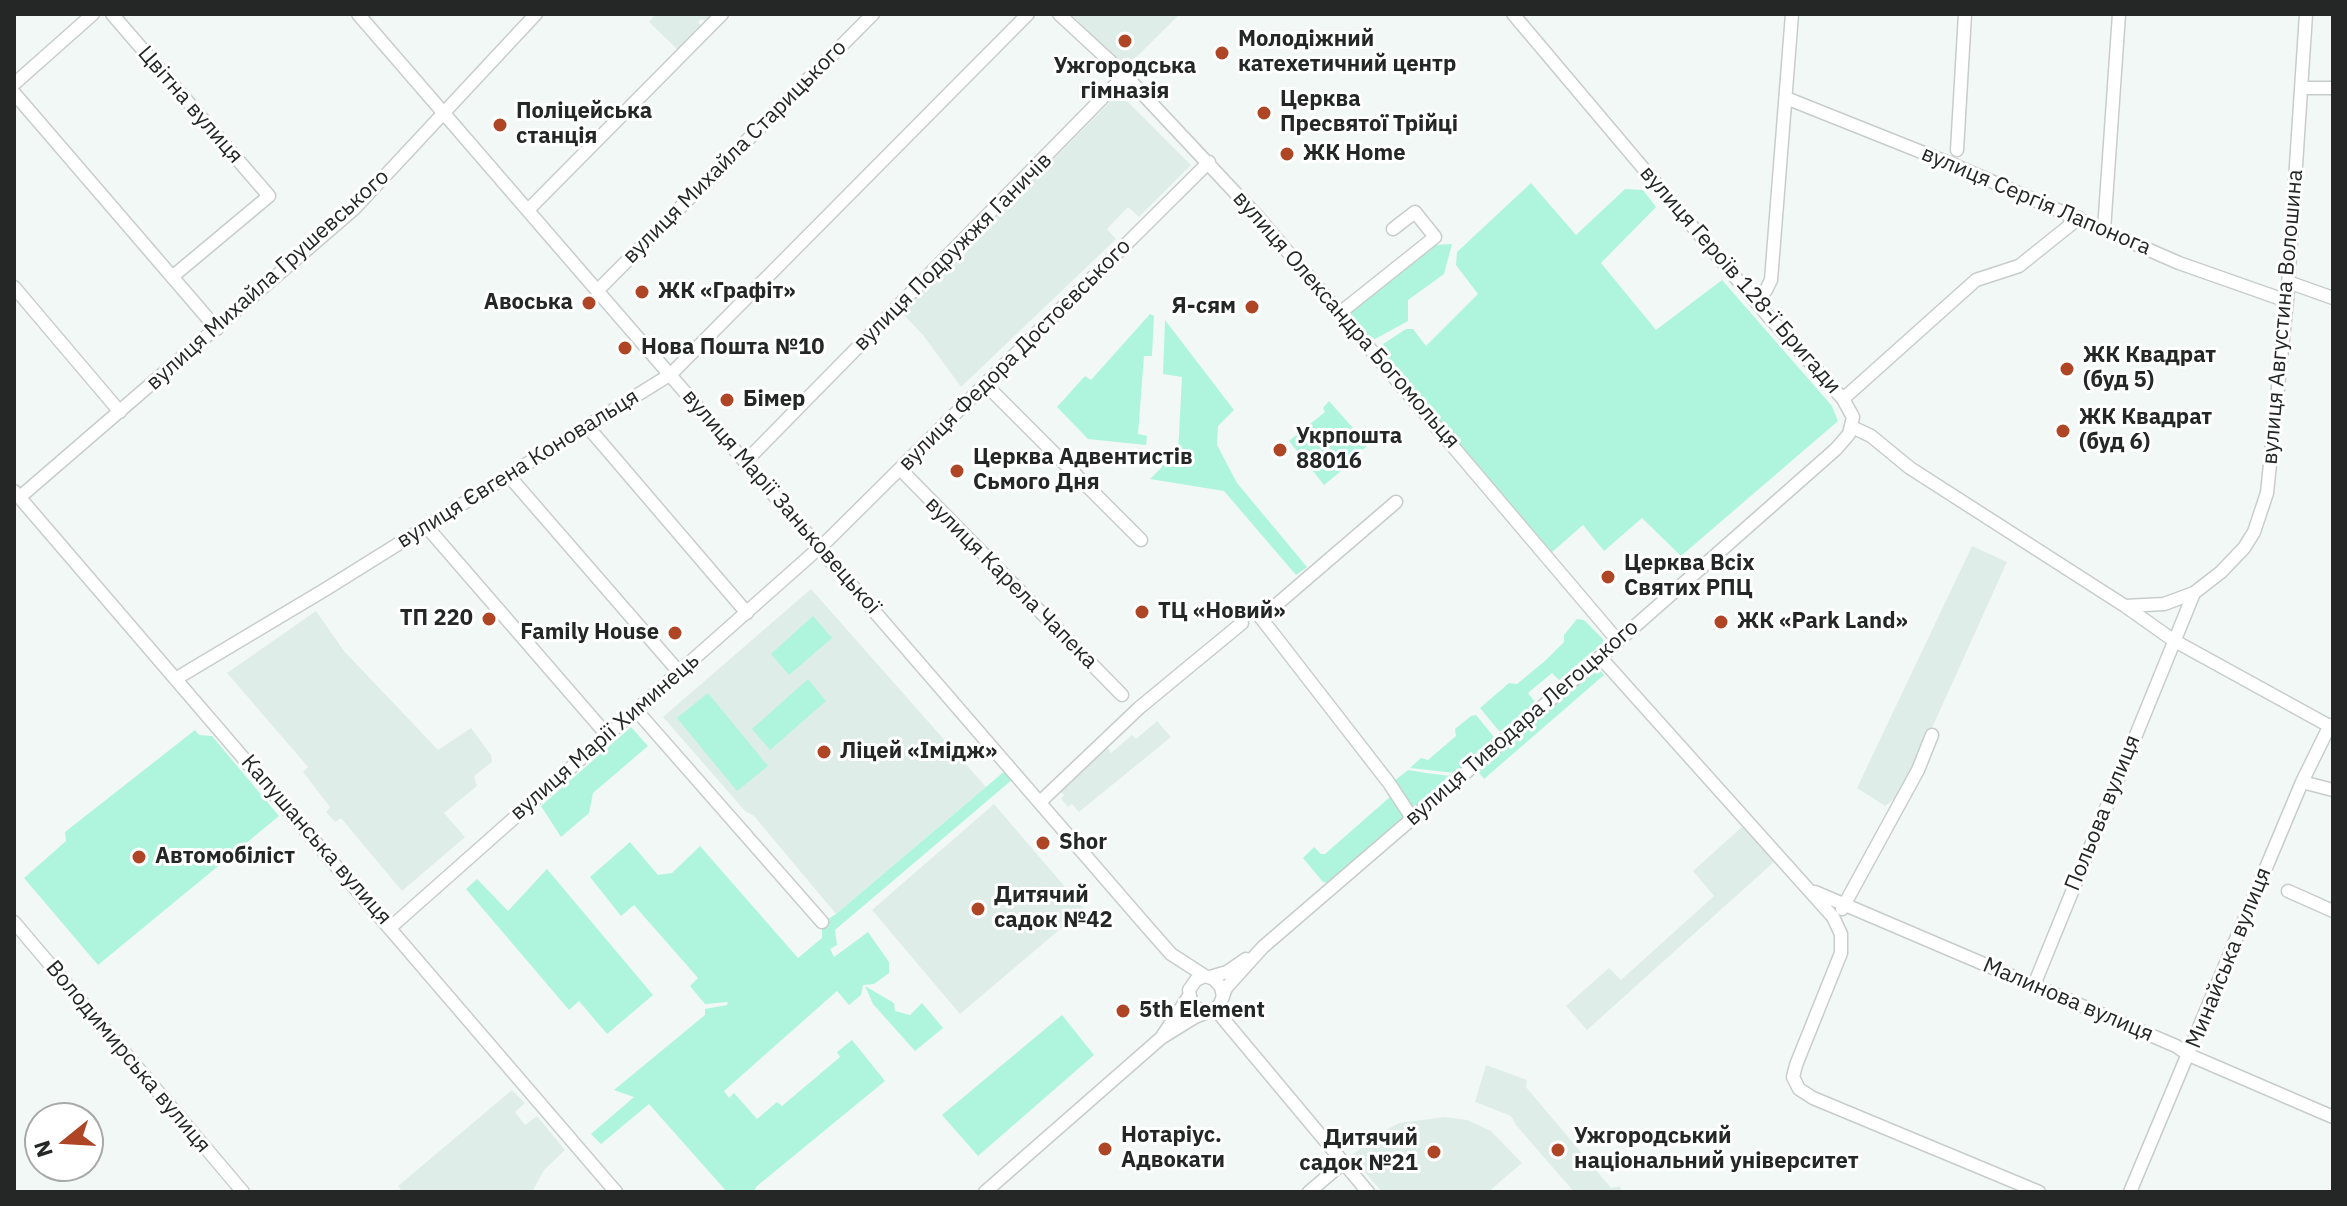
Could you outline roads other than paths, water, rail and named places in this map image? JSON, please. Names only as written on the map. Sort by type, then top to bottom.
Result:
[{"type":"street","points":[[14,84],[93,14]]},
{"type":"street","name":"Цвітна вулиця","points":[[112,14],[269,196],[172,277]]},
{"type":"street","name":"вулиця Марії Заньковецької","points":[[358,14],[1171,954],[1189,993]]},
{"type":"street","name":"вулиця Михайла Грушевського","points":[[17,494],[120,412],[355,208],[536,14]]},
{"type":"street","points":[[529,209],[722,14]]},
{"type":"street","name":"вулиця Михайла Старицького","points":[[598,290],[873,14]]},
{"type":"street","name":"вулиця Євгена Коновальця","points":[[177,678],[671,374],[1028,14]]},
{"type":"street","name":"вулиця Олександра Богомольця","points":[[1059,14],[1125,75],[1209,162],[1341,312],[1618,641]]},
{"type":"street","name":"вулиця Героїв 128-ї Бригади","points":[[1513,14],[1755,301],[1843,399],[1852,412],[1852,427]]},
{"type":"street","points":[[1755,301],[1771,280],[1792,14]]},
{"type":"street","points":[[1957,150],[1965,14]]},
{"type":"street","points":[[2104,230],[2119,14]]},
{"type":"street","name":"вулиця Августина Волошина","points":[[2125,606],[2164,604],[2194,593],[2221,572],[2244,548],[2254,532],[2267,493],[2287,301],[2306,14]]},
{"type":"street","name":"вулиця Подружжя Ганичів","points":[[746,461],[1125,75]]},
{"type":"street","points":[[2301,88],[2333,88]]},
{"type":"street","points":[[14,93],[217,329]]},
{"type":"street","name":"вулиця Сергія Лапонога","points":[[1786,98],[1954,165],[2179,263],[2287,301]]},
{"type":"street","name":"вулиця Федора Достоєвського","points":[[820,548],[1209,162]]},
{"type":"street","points":[[1341,312],[1435,237],[1415,212],[1393,229]]},
{"type":"street","points":[[1843,399],[1976,280],[2019,266],[2079,218]]},
{"type":"street","points":[[2288,282],[2333,298]]},
{"type":"street","points":[[14,287],[120,412]]},
{"type":"street","points":[[986,385],[1141,540]]},
{"type":"street","points":[[587,426],[747,613]]},
{"type":"street","points":[[1852,427],[1871,436],[1910,468],[2173,640],[2332,726]]},
{"type":"street","name":"вулиця Тиводара Легоцького","points":[[985,1192],[1161,1038],[1214,1006],[1260,951],[1836,449],[1852,427]]},
{"type":"street","name":"вулиця Карела Чапека","points":[[901,470],[1122,695]]},
{"type":"street","points":[[508,475],[679,672]]},
{"type":"street","name":"Капушанська вулиця","points":[[17,494],[616,1192]]},
{"type":"street","points":[[1396,502],[1261,618],[1389,783],[1412,818]]},
{"type":"street","points":[[426,526],[607,735]]},
{"type":"street","name":"вулиця Марії Химинець","points":[[391,927],[820,548]]},
{"type":"street","name":"вулиця Августина Волошина","points":[[2173,640],[2194,593]]},
{"type":"street","points":[[1040,802],[1139,708],[1242,623]]},
{"type":"street","name":"Польова вулиця","points":[[2034,985],[2173,640]]},
{"type":"street","points":[[1600,657],[1833,917],[1841,934],[1841,953],[1796,1065],[1794,1084],[1813,1098],[2039,1192]]},
{"type":"street","points":[[636,710],[822,922]]},
{"type":"street","name":"Минайська вулиця","points":[[2130,1192],[2302,782],[2332,726]]},
{"type":"street","points":[[1833,917],[1845,906],[1918,770],[1932,735]]},
{"type":"street","points":[[2302,782],[2333,790]]},
{"type":"street","name":"Малинова вулиця","points":[[1808,889],[2176,1046],[2189,1055],[2333,1117]]},
{"type":"street","points":[[2288,891],[2333,911]]},
{"type":"street","name":"Володимирська вулиця","points":[[14,922],[243,1192]]},
{"type":"street","name":"вулиця Тиводара Легоцького","points":[[1208,977],[1227,972],[1260,951]]},
{"type":"street","name":"вулиця Марії Заньковецької","points":[[1171,954],[1208,977]]},
{"type":"street","points":[[1208,977],[1221,987],[1214,1006],[1194,1007],[1189,993],[1196,980],[1208,977]]},
{"type":"street","name":"вулиця Тиводара Легоцького","points":[[1161,1038],[1189,993]]},
{"type":"street","points":[[1214,1006],[1368,1192]]},
{"type":"street","points":[[1309,1192],[1343,1163]]},
{"type":"place","name":"Ужгородська гімназія","points":[[1125,41]]},
{"type":"place","name":"Молодіжний катехетичний центр","points":[[1222,53]]},
{"type":"place","name":"Церква Пресвятої Трійці","points":[[1264,113]]},
{"type":"place","name":"Поліцейська станція","points":[[500,125]]},
{"type":"place","name":"ЖК Home","points":[[1287,154]]},
{"type":"place","name":"ЖК «Графіт»","points":[[642,292]]},
{"type":"place","name":"Авоська","points":[[589,303]]},
{"type":"place","name":"Я-сям","points":[[1252,307]]},
{"type":"place","name":"Нова Пошта №10","points":[[625,348]]},
{"type":"place","name":"ЖК Квадрат (буд 5)","points":[[2067,369]]},
{"type":"place","name":"Бімер","points":[[727,400]]},
{"type":"place","name":"ЖК Квадрат (буд 6)","points":[[2063,431]]},
{"type":"place","name":"Укрпошта 88016","points":[[1280,450]]},
{"type":"place","name":"Церква Адвентистів Сьмого Дня","points":[[957,471]]},
{"type":"place","name":"Церква Всіх Святих РПЦ","points":[[1608,577]]},
{"type":"place","name":"ТЦ «Новий»","points":[[1142,612]]},
{"type":"place","name":"ТП 220","points":[[489,619]]},
{"type":"place","name":"ЖК «Park Land»","points":[[1721,622]]},
{"type":"place","name":"Family House","points":[[675,633]]},
{"type":"place","name":"Ліцей «Імідж»","points":[[824,752]]},
{"type":"place","name":"Shor","points":[[1043,843]]},
{"type":"place","name":"Автомобіліст","points":[[139,857]]},
{"type":"place","name":"Дитячий садок №42","points":[[978,909]]},
{"type":"place","name":"5th Element","points":[[1123,1011]]},
{"type":"place","name":"Нотаріус. Адвокати","points":[[1105,1149]]},
{"type":"place","name":"Ужгородський національний університет","points":[[1558,1150]]},
{"type":"place","name":"Дитячий садок №21","points":[[1434,1152]]}]
